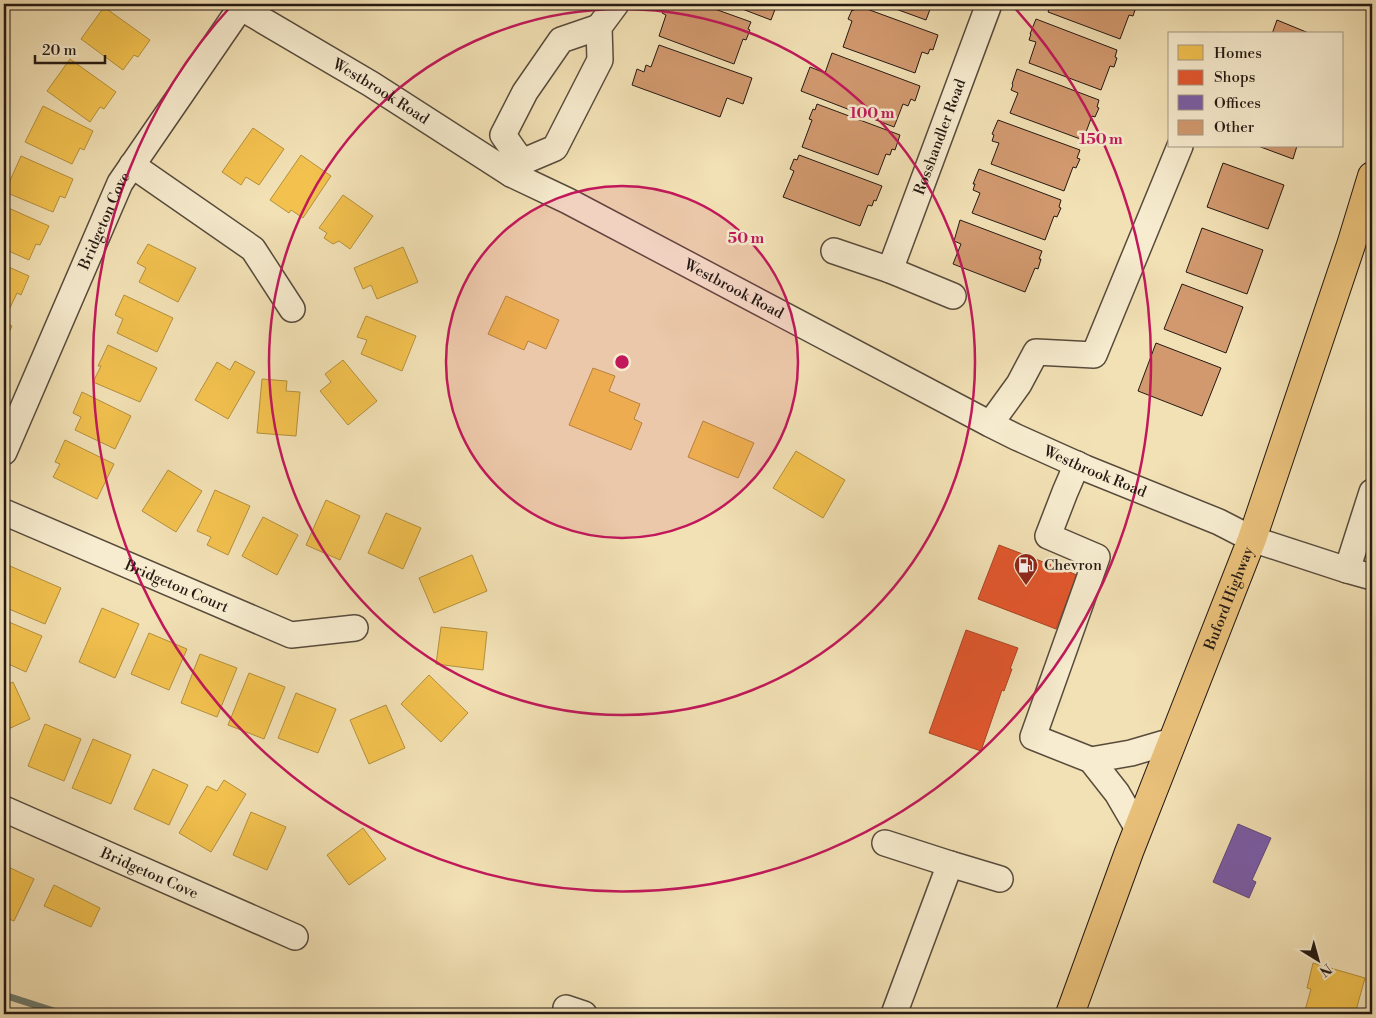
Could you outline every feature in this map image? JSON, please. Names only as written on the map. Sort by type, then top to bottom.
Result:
[{"type":"main road","name":"Buford Highway","points":[[1070,1014],[1138,829],[1252,539],[1352,245],[1372,176]]},
{"type":"street","points":[[599,27],[600,60],[555,148],[517,168],[503,135],[525,92],[561,40],[599,27],[616,4]]},
{"type":"street","name":"Rosshandler Road","points":[[890,270],[990,4]]},
{"type":"street","name":"Bridgeton Cove","points":[[4,452],[120,183],[240,5]]},
{"type":"street","name":"Westbrook Road","points":[[240,5],[517,168],[568,202],[990,424],[1077,464],[1219,522],[1252,539],[1372,578]]},
{"type":"street","points":[[990,424],[1019,384],[1036,352],[1094,356],[1179,148]]},
{"type":"street","points":[[132,165],[252,249],[292,309]]},
{"type":"street","points":[[834,251],[890,270],[953,296]]},
{"type":"street","points":[[1077,464],[1064,492],[1048,536],[1097,557],[1033,737],[1091,760],[1117,793],[1138,829]]},
{"type":"street","points":[[1347,570],[1372,492]]},
{"type":"street","name":"Bridgeton Court","points":[[4,512],[291,635],[355,628]]},
{"type":"street","points":[[1091,760],[1131,753],[1172,741]]},
{"type":"street","name":"Bridgeton Cove","points":[[4,809],[295,937]]},
{"type":"street","points":[[884,843],[1000,878]]},
{"type":"street","points":[[894,1014],[950,864]]},
{"type":"building: Homes","points":[[104,7],[150,40],[138,57],[134,55],[123,70],[81,39]]},
{"type":"building: Homes","points":[[70,59],[116,92],[104,109],[100,107],[90,122],[47,91]]},
{"type":"building: Homes","points":[[43,106],[93,131],[84,150],[80,148],[72,164],[25,142]]},
{"type":"building: Homes","points":[[253,128],[284,149],[259,185],[246,177],[241,185],[222,172]]},
{"type":"building: Homes","points":[[301,155],[331,176],[303,218],[291,210],[289,213],[270,200]]},
{"type":"building: Homes","points":[[21,156],[73,179],[65,198],[60,196],[53,212],[5,192]]},
{"type":"building: Homes","points":[[343,195],[373,216],[350,249],[339,241],[333,244],[324,238],[327,233],[319,228]]},
{"type":"building: Homes","points":[[4,206],[49,226],[40,245],[36,244],[29,260],[4,249]]},
{"type":"building: Homes","points":[[148,244],[196,268],[178,302],[139,282],[146,268],[137,263]]},
{"type":"building: Homes","points":[[403,247],[418,282],[377,299],[371,285],[363,289],[354,268]]},
{"type":"building: Homes","points":[[4,265],[29,276],[21,295],[17,293],[9,310],[4,307]]},
{"type":"building: Homes","points":[[124,295],[173,318],[157,352],[117,333],[123,319],[115,315]]},
{"type":"building: Homes","points":[[506,296],[559,320],[546,349],[528,341],[524,350],[488,334]]},
{"type":"building: Homes","points":[[366,316],[416,336],[402,371],[361,354],[367,340],[357,337]]},
{"type":"building: Homes","points":[[4,322],[12,326],[4,343]]},
{"type":"building: Homes","points":[[108,345],[157,368],[140,402],[93,382]]},
{"type":"building: Homes","points":[[343,360],[377,401],[348,425],[320,391],[331,382],[325,374]]},
{"type":"building: Homes","points":[[235,361],[255,372],[228,419],[195,400],[217,362],[230,370]]},
{"type":"building: Homes","points":[[593,368],[615,376],[609,391],[640,404],[634,419],[642,423],[631,450],[569,425]]},
{"type":"building: Homes","points":[[262,379],[287,381],[286,391],[300,392],[296,436],[257,433]]},
{"type":"building: Homes","points":[[82,392],[131,416],[115,449],[75,430],[81,417],[73,413]]},
{"type":"building: Homes","points":[[703,421],[754,443],[738,478],[688,457]]},
{"type":"building: Homes","points":[[65,440],[114,464],[97,499],[53,477],[60,464],[55,462]]},
{"type":"building: Homes","points":[[796,451],[845,480],[823,518],[773,488]]},
{"type":"building: Homes","points":[[168,470],[202,491],[176,532],[142,511]]},
{"type":"building: Homes","points":[[215,490],[250,506],[228,555],[207,545],[211,537],[197,531]]},
{"type":"building: Homes","points":[[326,500],[360,516],[340,560],[306,545]]},
{"type":"building: Homes","points":[[386,513],[421,528],[403,569],[368,553]]},
{"type":"building: Homes","points":[[263,517],[298,535],[277,575],[242,556]]},
{"type":"building: Homes","points":[[472,555],[487,591],[434,613],[419,578]]},
{"type":"building: Homes","points":[[10,566],[61,588],[45,624],[4,607],[4,579]]},
{"type":"building: Homes","points":[[102,608],[139,624],[115,678],[79,662]]},
{"type":"building: Homes","points":[[4,620],[42,636],[26,672],[4,662]]},
{"type":"building: Homes","points":[[441,627],[487,632],[483,670],[436,664]]},
{"type":"building: Homes","points":[[149,633],[187,649],[169,690],[131,674]]},
{"type":"building: Homes","points":[[200,654],[237,668],[217,717],[181,703]]},
{"type":"building: Homes","points":[[249,673],[285,687],[264,739],[228,725]]},
{"type":"building: Homes","points":[[429,675],[468,713],[441,742],[401,704]]},
{"type":"building: Homes","points":[[13,682],[30,719],[4,731],[4,686]]},
{"type":"building: Homes","points":[[296,693],[336,709],[318,753],[278,738]]},
{"type":"building: Homes","points":[[386,705],[405,748],[369,764],[350,720]]},
{"type":"building: Homes","points":[[45,724],[81,739],[64,781],[28,766]]},
{"type":"building: Homes","points":[[93,739],[131,755],[111,804],[72,788]]},
{"type":"building: Homes","points":[[153,769],[188,785],[169,825],[134,809]]},
{"type":"building: Homes","points":[[224,780],[246,794],[211,852],[179,833],[207,786],[217,791]]},
{"type":"building: Homes","points":[[251,812],[286,827],[267,870],[233,855]]},
{"type":"building: Homes","points":[[363,828],[386,859],[349,885],[327,855]]},
{"type":"building: Homes","points":[[4,865],[34,879],[14,921],[4,917]]},
{"type":"building: Homes","points":[[54,885],[100,908],[91,927],[44,906]]},
{"type":"building: Homes","points":[[1313,963],[1365,978],[1355,1014],[1304,1014],[1311,989],[1307,988]]},
{"type":"building: Shops","points":[[999,545],[1077,575],[1056,629],[978,599]]},
{"type":"building: Shops","points":[[966,630],[1018,648],[981,751],[929,733]]},
{"type":"building: Offices","points":[[1238,824],[1271,838],[1252,880],[1256,882],[1249,898],[1213,882]]},
{"type":"building: Other","points":[[663,4],[701,4],[751,22],[746,40],[743,39],[734,64],[659,36],[666,15],[662,13],[665,7],[662,6]]},
{"type":"building: Other","points":[[729,4],[777,4],[771,20]]},
{"type":"building: Other","points":[[882,4],[932,4],[926,20]]},
{"type":"building: Other","points":[[1051,4],[1135,4],[1134,6],[1136,7],[1133,16],[1129,15],[1120,39],[1048,12]]},
{"type":"building: Other","points":[[856,5],[938,35],[933,50],[930,49],[928,54],[922,52],[915,73],[843,47],[852,21],[848,19]]},
{"type":"building: Other","points":[[1036,19],[1117,50],[1114,67],[1110,66],[1101,90],[1029,63],[1036,42],[1029,40]]},
{"type":"building: Other","points":[[1277,20],[1306,32],[1273,32]]},
{"type":"building: Other","points":[[659,45],[752,78],[743,104],[727,98],[720,117],[632,85],[637,69],[644,72],[646,65],[651,67]]},
{"type":"building: Other","points":[[832,53],[920,86],[915,101],[911,99],[908,106],[903,104],[894,127],[801,91],[810,67],[825,73]]},
{"type":"building: Other","points":[[1017,69],[1099,100],[1097,107],[1099,108],[1095,117],[1092,116],[1083,140],[1010,113],[1018,93],[1011,90]]},
{"type":"building: Other","points":[[817,104],[900,135],[895,150],[892,149],[890,155],[886,154],[878,175],[802,147],[812,120],[809,119]]},
{"type":"building: Other","points":[[998,120],[1080,150],[1077,158],[1080,159],[1076,168],[1073,167],[1064,191],[991,164],[999,143],[992,141],[994,135],[992,134]]},
{"type":"building: Other","points":[[1263,148],[1296,148],[1293,159]]},
{"type":"building: Other","points":[[799,155],[882,186],[876,201],[874,200],[872,206],[868,205],[860,226],[783,197],[794,171],[790,169],[794,159],[797,160]]},
{"type":"building: Other","points":[[1223,163],[1284,185],[1268,229],[1207,207]]},
{"type":"building: Other","points":[[979,169],[1061,200],[1059,207],[1061,208],[1057,217],[1054,216],[1045,240],[972,213],[980,193],[973,190],[975,184],[973,184]]},
{"type":"building: Other","points":[[960,220],[1042,251],[1038,269],[1035,268],[1025,292],[953,264],[961,244],[954,241]]},
{"type":"building: Other","points":[[1202,228],[1263,250],[1247,294],[1186,272]]},
{"type":"building: Other","points":[[1182,284],[1243,307],[1226,353],[1164,329]]},
{"type":"building: Other","points":[[1156,343],[1221,368],[1202,416],[1138,391]]},
{"type":"waterway","points":[[4,995],[63,1014]]},
{"type":"place","name":"Chevron","points":[[1026,586]]}]
